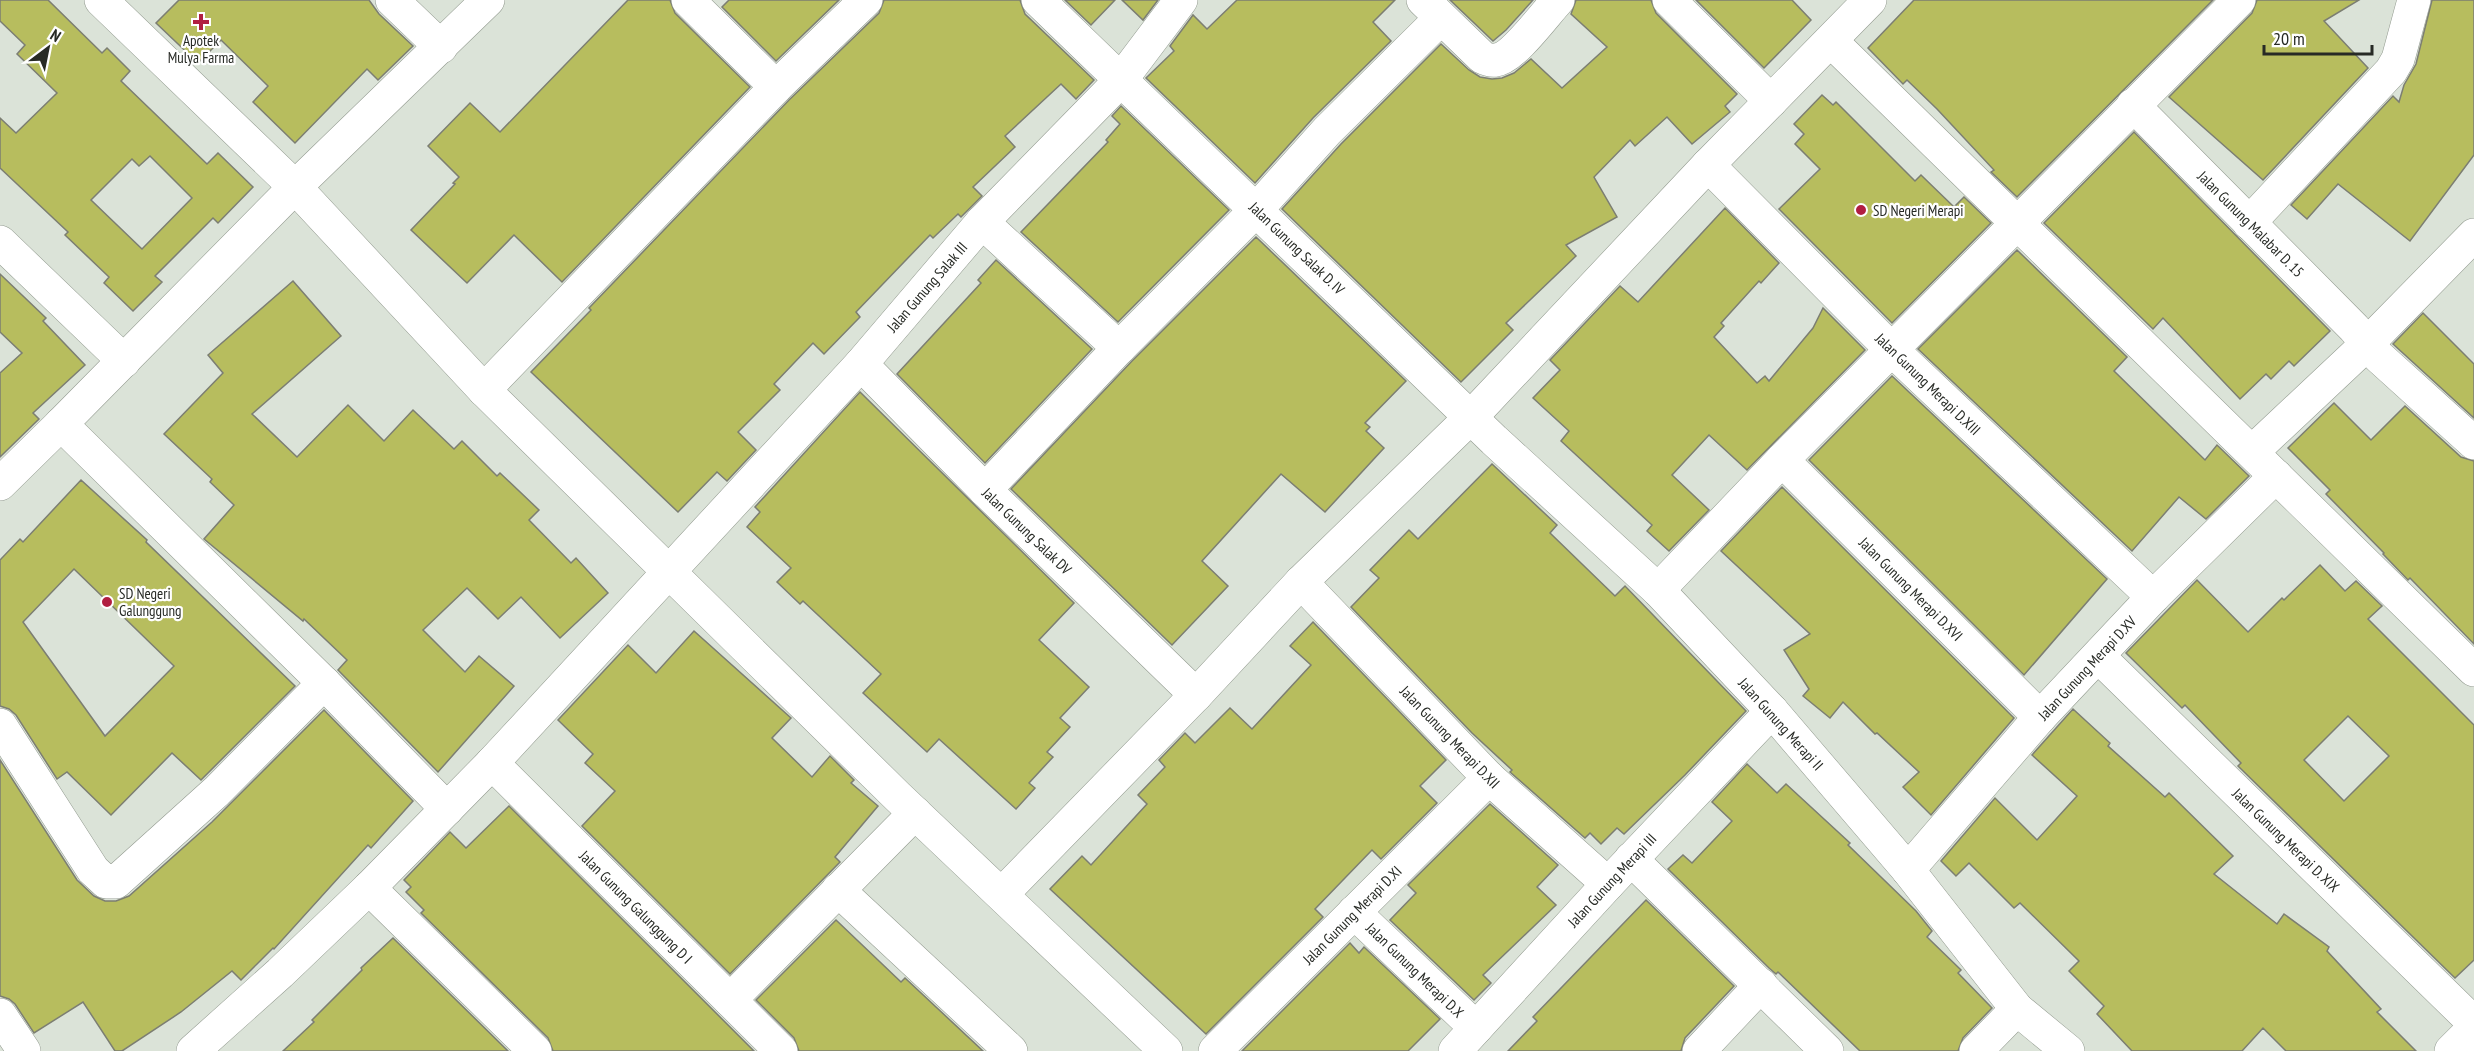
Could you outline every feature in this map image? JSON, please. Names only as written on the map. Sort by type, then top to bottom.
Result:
[{"type":"street","points":[[101,0],[295,187],[484,390],[915,813],[1166,1051]]},
{"type":"street","points":[[392,0],[441,47]]},
{"type":"street","points":[[0,484],[295,187],[488,0]]},
{"type":"street","points":[[688,0],[776,87]]},
{"type":"street","points":[[484,390],[776,87],[866,0]]},
{"type":"street","name":"Jalan Gunung Salak D. IV","points":[[1038,0],[1471,417]]},
{"type":"street","name":"Jalan Gunung Salak III","points":[[193,1051],[280,974],[369,888],[492,763],[668,570],[861,364],[982,222],[1120,81],[1181,0]]},
{"type":"street","points":[[985,490],[1119,348],[1257,209],[1432,9],[1482,57],[1498,60],[1511,52],[1558,0]]},
{"type":"street","points":[[1669,0],[1771,101]]},
{"type":"street","points":[[1002,894],[1196,695],[1301,582],[1471,417],[1708,165],[1870,0]]},
{"type":"street","points":[[1658,590],[1891,349],[2239,0]]},
{"type":"street","points":[[2249,223],[2391,71],[2398,59],[2414,0]]},
{"type":"street","points":[[1831,41],[2474,670]]},
{"type":"street","name":"Jalan Gunung Malabar D. 15","points":[[2133,105],[2367,344],[2474,443]]},
{"type":"street","name":"Jalan Gunung Merapi D.XIII","points":[[1708,165],[1891,349],[2153,597]]},
{"type":"street","points":[[982,222],[1119,348]]},
{"type":"street","points":[[2252,452],[2367,344],[2474,235]]},
{"type":"street","points":[[0,242],[124,361]]},
{"type":"street","name":"Jalan Gunung Salak DV","points":[[861,364],[985,490],[1196,695]]},
{"type":"street","name":"Jalan Gunung Merapi II","points":[[1471,417],[1658,590],[1772,711],[1908,870],[2018,1009],[2068,1051]]},
{"type":"street","points":[[61,424],[324,682],[447,809]]},
{"type":"street","name":"Jalan Gunung Merapi D.XVI","points":[[1782,460],[2040,717]]},
{"type":"street","name":"Jalan Gunung Merapi D.XV","points":[[1908,870],[2040,717],[2099,657],[2153,597],[2276,476]]},
{"type":"street","name":"Jalan Gunung Merapi D.XII","points":[[1301,582],[1489,778],[1608,884]]},
{"type":"street","name":"Jalan Gunung Merapi D. XIX","points":[[2099,657],[2474,1026]]},
{"type":"street","points":[[0,725],[93,870],[106,882],[116,882],[217,791],[324,682]]},
{"type":"street","name":"Jalan Gunung Merapi III","points":[[1466,1040],[1631,859],[1772,711]]},
{"type":"street","name":"Jalan Gunung Galunggung D I","points":[[492,763],[781,1051]]},
{"type":"street","name":"Jalan Gunung Merapi D.XI","points":[[1215,1051],[1489,778]]},
{"type":"street","points":[[729,1000],[915,813]]},
{"type":"street","points":[[1631,859],[1827,1051]]},
{"type":"street","points":[[369,888],[535,1051]]},
{"type":"street","points":[[838,890],[1011,1051]]},
{"type":"street","name":"Jalan Gunung Merapi D.X","points":[[1354,912],[1466,1040]]},
{"type":"street","points":[[1699,1051],[1761,985]]},
{"type":"street","points":[[1976,1051],[2018,1009]]},
{"type":"street","points":[[0,1015],[24,1051]]},
{"type":"street","points":[[2451,1051],[2474,1026]]},
{"type":"building","points":[[0,0],[48,0],[102,53],[107,48],[130,71],[121,81],[207,164],[218,153],[253,187],[218,223],[213,218],[155,276],[162,282],[133,311],[104,283],[109,277],[65,235],[68,232],[0,168],[0,118],[16,133],[57,93],[17,54],[25,45],[0,21]],"holes":[[[150,156],[192,198],[142,249],[91,200],[132,159],[139,166]]]},
{"type":"building","points":[[179,0],[369,0],[379,14],[413,46],[378,80],[367,69],[295,143],[253,102],[268,86],[221,40],[198,63],[156,23]]},
{"type":"building","points":[[628,0],[670,0],[675,13],[750,87],[562,282],[514,235],[467,283],[411,230],[459,177],[428,146],[470,103],[500,132]]},
{"type":"building","points":[[729,0],[839,0],[776,61],[722,7]]},
{"type":"building","points":[[884,0],[1020,0],[1025,14],[1094,80],[1076,99],[1061,84],[1005,136],[1015,147],[973,187],[982,196],[961,217],[958,214],[933,238],[930,235],[856,312],[860,317],[824,354],[813,343],[774,384],[780,390],[738,432],[756,450],[727,481],[717,472],[678,512],[531,372],[591,310],[589,308],[789,100],[879,13]]},
{"type":"building","points":[[1065,0],[1115,0],[1091,25]]},
{"type":"building","points":[[1122,0],[1158,0],[1143,20]]},
{"type":"building","points":[[1237,0],[1395,0],[1373,22],[1391,41],[1313,118],[1255,183],[1146,78],[1174,51],[1170,46],[1193,15],[1207,29]]},
{"type":"building","points":[[1450,0],[1533,0],[1493,41]]},
{"type":"building","points":[[1576,0],[1651,0],[1656,13],[1737,94],[1725,106],[1730,112],[1692,144],[1667,117],[1635,146],[1630,140],[1594,177],[1617,217],[1566,245],[1576,256],[1506,323],[1513,330],[1461,382],[1282,209],[1341,144],[1441,44],[1480,77],[1502,78],[1514,73],[1531,59],[1562,88],[1607,47],[1571,14]]},
{"type":"building","points":[[1696,0],[1792,0],[1811,20],[1764,68]]},
{"type":"building","points":[[1914,0],[2213,0],[2017,197],[1991,172],[1994,170],[1937,109],[1907,80],[1903,84],[1868,48]]},
{"type":"building","points":[[2257,0],[2359,0],[2324,21],[2368,68],[2263,180],[2169,97],[2252,13]]},
{"type":"building","points":[[2432,0],[2474,0],[2474,155],[2410,241],[2338,184],[2307,219],[2291,205],[2393,96],[2399,102],[2404,85],[2416,64]]},
{"type":"building","name":"SD Negeri Merapi","points":[[1822,95],[1833,105],[1836,102],[1915,181],[1921,175],[1954,207],[1964,197],[1991,223],[1892,323],[1779,209],[1820,169],[1795,144],[1804,134],[1794,124]]},
{"type":"building","points":[[1121,106],[1229,210],[1118,322],[1021,232],[1108,142],[1106,140],[1120,124],[1112,116]]},
{"type":"building","points":[[2134,132],[2330,331],[2294,366],[2289,361],[2271,379],[2266,374],[2240,399],[2163,318],[2153,329],[2044,223]]},
{"type":"building","points":[[1725,208],[1779,263],[1761,283],[1759,281],[1721,323],[1724,326],[1714,337],[1757,383],[1765,376],[1769,381],[1813,328],[1823,308],[1865,350],[1747,470],[1709,435],[1672,475],[1709,510],[1669,551],[1647,531],[1652,525],[1561,441],[1569,431],[1533,398],[1560,370],[1550,360],[1620,286],[1638,302]]},
{"type":"building","points":[[1256,237],[1406,381],[1365,423],[1370,427],[1366,431],[1384,448],[1325,512],[1281,474],[1202,561],[1228,586],[1172,645],[1011,489],[1132,361]]},
{"type":"building","points":[[2017,250],[2127,357],[2114,371],[2205,460],[2217,445],[2249,476],[2206,519],[2179,497],[2132,551],[1918,349]]},
{"type":"building","points":[[996,260],[1092,349],[985,463],[897,374],[981,283],[978,280]]},
{"type":"building","points":[[0,274],[46,318],[43,321],[85,365],[33,413],[39,419],[0,457],[0,373],[22,353],[0,332]]},
{"type":"building","points":[[293,281],[341,336],[252,414],[297,457],[348,405],[384,441],[413,410],[454,449],[462,441],[497,476],[500,473],[539,510],[529,520],[571,563],[576,558],[608,593],[560,638],[521,597],[498,619],[467,588],[423,630],[465,672],[479,656],[514,686],[438,772],[338,670],[347,660],[304,619],[303,621],[204,539],[234,505],[210,482],[212,479],[164,434],[223,373],[208,355]]},
{"type":"building","points":[[2423,313],[2474,364],[2474,418],[2393,344]]},
{"type":"building","points":[[1892,376],[2107,579],[2024,675],[1809,460]]},
{"type":"building","points":[[860,392],[1074,603],[1039,640],[1089,687],[1060,718],[1070,727],[1047,752],[1053,757],[1029,783],[1035,788],[1016,809],[939,739],[927,752],[863,693],[881,674],[803,601],[800,604],[777,582],[791,568],[747,527],[760,512],[755,507]]},
{"type":"building","points":[[2334,403],[2371,440],[2405,406],[2461,457],[2474,461],[2474,644],[2410,578],[2408,580],[2326,494],[2330,490],[2288,448]]},
{"type":"building","points":[[1492,464],[1557,525],[1550,533],[1615,596],[1625,586],[1746,711],[1624,834],[1617,828],[1601,844],[1590,833],[1585,838],[1510,772],[1512,770],[1472,733],[1351,607],[1379,578],[1370,570],[1409,530],[1418,539]]},
{"type":"building","name":"SD Negeri Galunggung","points":[[81,480],[147,540],[146,542],[295,686],[201,780],[172,753],[111,815],[67,772],[57,779],[16,715],[0,706],[0,560],[20,539],[23,542]],"holes":[[[74,569],[174,666],[105,736],[23,622]]]},
{"type":"building","points":[[1782,487],[2014,718],[1931,815],[1903,787],[1919,772],[1877,733],[1875,734],[1843,702],[1830,718],[1803,696],[1809,689],[1784,650],[1810,634],[1721,551]]},
{"type":"building","points":[[2320,565],[2345,591],[2356,581],[2382,606],[2368,619],[2474,725],[2474,960],[2455,978],[2238,766],[2241,763],[2185,705],[2182,708],[2126,653],[2197,580],[2248,632],[2282,598],[2284,600]],"holes":[[[2348,716],[2389,756],[2344,801],[2304,760]]]},
{"type":"building","points":[[1313,622],[1446,760],[1420,786],[1437,803],[1381,859],[1372,850],[1315,909],[1323,917],[1206,1034],[1050,889],[1082,856],[1091,865],[1147,804],[1138,795],[1165,767],[1159,760],[1185,733],[1195,743],[1230,708],[1252,729],[1311,665],[1290,646]]},
{"type":"building","points":[[694,631],[791,718],[772,738],[812,777],[830,756],[854,780],[851,783],[878,806],[835,857],[840,862],[730,974],[582,826],[615,791],[585,763],[593,754],[558,720],[628,645],[656,673]]},
{"type":"building","points":[[2073,709],[2110,743],[2108,746],[2165,797],[2169,793],[2233,856],[2214,874],[2277,924],[2284,914],[2329,947],[2327,951],[2381,1009],[2377,1012],[2416,1051],[2286,1051],[2263,1028],[2242,1051],[2132,1051],[2097,1014],[2104,1006],[2069,971],[2079,961],[2020,903],[2014,908],[1969,863],[1956,876],[1941,861],[1995,798],[2037,840],[2077,796],[2032,755]]},
{"type":"building","points":[[324,710],[413,801],[371,848],[368,845],[274,949],[241,980],[232,971],[181,1012],[122,1051],[115,1051],[83,1002],[34,1033],[15,1004],[0,996],[0,760],[77,880],[94,896],[105,901],[116,901],[129,896],[212,822]]},
{"type":"building","points":[[1747,764],[1777,793],[1786,784],[1850,843],[1848,845],[1916,911],[1932,931],[1927,937],[1961,970],[1958,973],[1992,1008],[1963,1038],[1958,1051],[1860,1051],[1778,972],[1776,974],[1769,968],[1668,869],[1683,855],[1692,863],[1732,821],[1712,802]]},
{"type":"building","points":[[1490,804],[1558,865],[1537,887],[1556,905],[1483,975],[1491,983],[1474,1000],[1390,920],[1416,893],[1408,885]]},
{"type":"building","points":[[509,806],[754,1051],[553,1051],[548,1038],[421,913],[424,910],[406,892],[411,887],[404,880],[450,832],[466,848]]},
{"type":"building","points":[[1646,900],[1734,986],[1685,1038],[1681,1051],[1508,1051],[1537,1021],[1533,1017]]},
{"type":"building","points":[[836,920],[901,982],[905,978],[983,1051],[799,1051],[794,1038],[756,1000]]},
{"type":"building","points":[[393,938],[508,1051],[283,1051],[314,1022],[312,1020],[362,970],[361,968]]},
{"type":"building","points":[[1350,943],[1359,953],[1364,947],[1440,1019],[1408,1051],[1242,1051]]},
{"type":"place","name":"Apotek Mulya Farma","points":[[201,22]]},
{"type":"place","name":"SD Negeri Merapi","points":[[1861,210]]},
{"type":"place","name":"SD Negeri Galunggung","points":[[107,602]]}]
